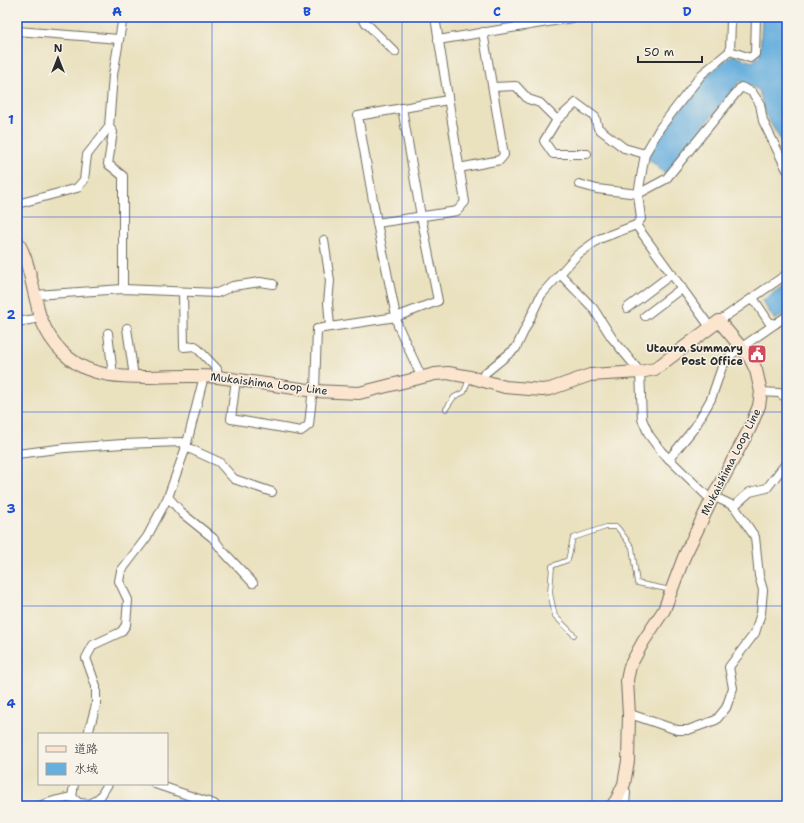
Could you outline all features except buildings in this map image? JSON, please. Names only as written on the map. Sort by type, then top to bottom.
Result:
[{"type":"main road","name":"Mukaishima Loop Line","points":[[17,241],[27,264],[41,318],[50,338],[65,355],[78,365],[96,372],[113,375],[134,377],[218,377],[315,391],[359,393],[435,374],[448,373],[505,387],[550,390],[590,375],[640,372],[655,368],[715,324],[741,347],[750,358],[756,370],[761,392],[759,406],[750,428],[713,497],[684,557],[664,610],[643,642],[630,666],[628,680],[628,761],[622,790],[618,799],[612,806]]},
{"type":"street","points":[[17,204],[77,188],[84,180],[86,155],[109,127],[112,75],[123,17]]},
{"type":"street","points":[[360,17],[395,52]]},
{"type":"street","points":[[377,223],[457,211],[465,202],[435,17]]},
{"type":"street","points":[[475,379],[484,374],[516,348],[541,295],[577,255],[599,239],[636,225],[641,219],[638,194],[645,154],[660,128],[702,74],[730,51],[731,17]]},
{"type":"street","points":[[730,51],[750,58],[755,54],[756,17]]},
{"type":"street","points":[[438,40],[483,32],[532,20],[572,18]]},
{"type":"street","points":[[17,31],[119,39]]},
{"type":"street","points":[[459,168],[500,160],[504,155],[483,32]]},
{"type":"street","points":[[493,87],[516,86],[528,99],[540,103],[557,120]]},
{"type":"street","points":[[579,184],[597,189],[638,194],[666,179],[741,87],[752,92],[760,104],[763,121],[787,170]]},
{"type":"street","points":[[422,378],[398,326],[377,223],[358,116],[448,100]]},
{"type":"street","points":[[587,154],[553,154],[544,141],[557,120],[576,103],[596,117],[598,128],[624,148],[645,154]]},
{"type":"street","points":[[236,379],[230,419],[301,431],[309,425],[312,397],[315,391],[317,329],[396,316],[438,301],[402,108]]},
{"type":"street","points":[[109,127],[113,132],[108,164],[123,176],[123,289]]},
{"type":"street","points":[[636,225],[682,288],[715,324],[787,274]]},
{"type":"street","points":[[324,240],[330,281],[328,303],[330,327]]},
{"type":"street","points":[[560,274],[593,308],[612,338],[640,372],[642,419],[648,435],[661,451],[707,496],[734,506],[755,537],[759,576],[763,590],[761,612],[755,634],[729,667],[733,688],[726,708],[716,720],[688,730],[677,730],[633,715],[628,715]]},
{"type":"street","points":[[627,308],[672,274]]},
{"type":"street","points":[[35,295],[123,289],[217,294],[234,286],[260,282],[273,284]]},
{"type":"street","points":[[645,316],[682,288]]},
{"type":"street","points":[[183,292],[184,347],[195,346],[217,369],[218,377]]},
{"type":"street","points":[[753,298],[769,322],[774,324]]},
{"type":"street","points":[[669,459],[695,428],[711,399],[722,367],[732,354],[787,316]]},
{"type":"street","points":[[17,322],[41,318]]},
{"type":"street","points":[[127,328],[134,377]]},
{"type":"street","points":[[108,333],[113,375]]},
{"type":"street","points":[[88,733],[96,705],[96,686],[86,658],[93,646],[121,632],[126,625],[128,600],[119,581],[121,571],[147,537],[168,497],[186,447],[204,376]]},
{"type":"street","points":[[761,392],[779,393],[787,398]]},
{"type":"street","points":[[17,454],[65,448],[182,442],[186,447],[219,462],[234,478],[272,492]]},
{"type":"street","points":[[734,506],[750,492],[767,488],[787,462]]},
{"type":"street","points":[[168,497],[183,514],[213,538],[222,550],[253,583]]},
{"type":"street","points":[[72,797],[74,785]]},
{"type":"street","points":[[72,797],[79,803],[91,804],[100,797],[107,785]]},
{"type":"street","points":[[158,785],[214,804],[216,806]]},
{"type":"street","points":[[622,790],[626,792],[625,806]]},
{"type":"street","points":[[39,806],[72,797]]},
{"type":"lane","points":[[446,409],[454,397],[464,392],[475,379]]},
{"type":"lane","points":[[574,635],[555,616],[550,593],[552,566],[568,560],[573,538],[606,527],[617,527],[632,547],[637,583],[671,590]]},
{"type":"water","points":[[762,17],[787,17],[787,151],[765,114],[759,90],[740,81],[665,174],[647,157],[664,129],[706,76],[732,55],[752,62],[760,55]]},
{"type":"water","points":[[787,283],[787,312],[775,320],[762,301]]},
{"type":"place","name":"Utaura Summary Post Office","points":[[757,354]]}]
